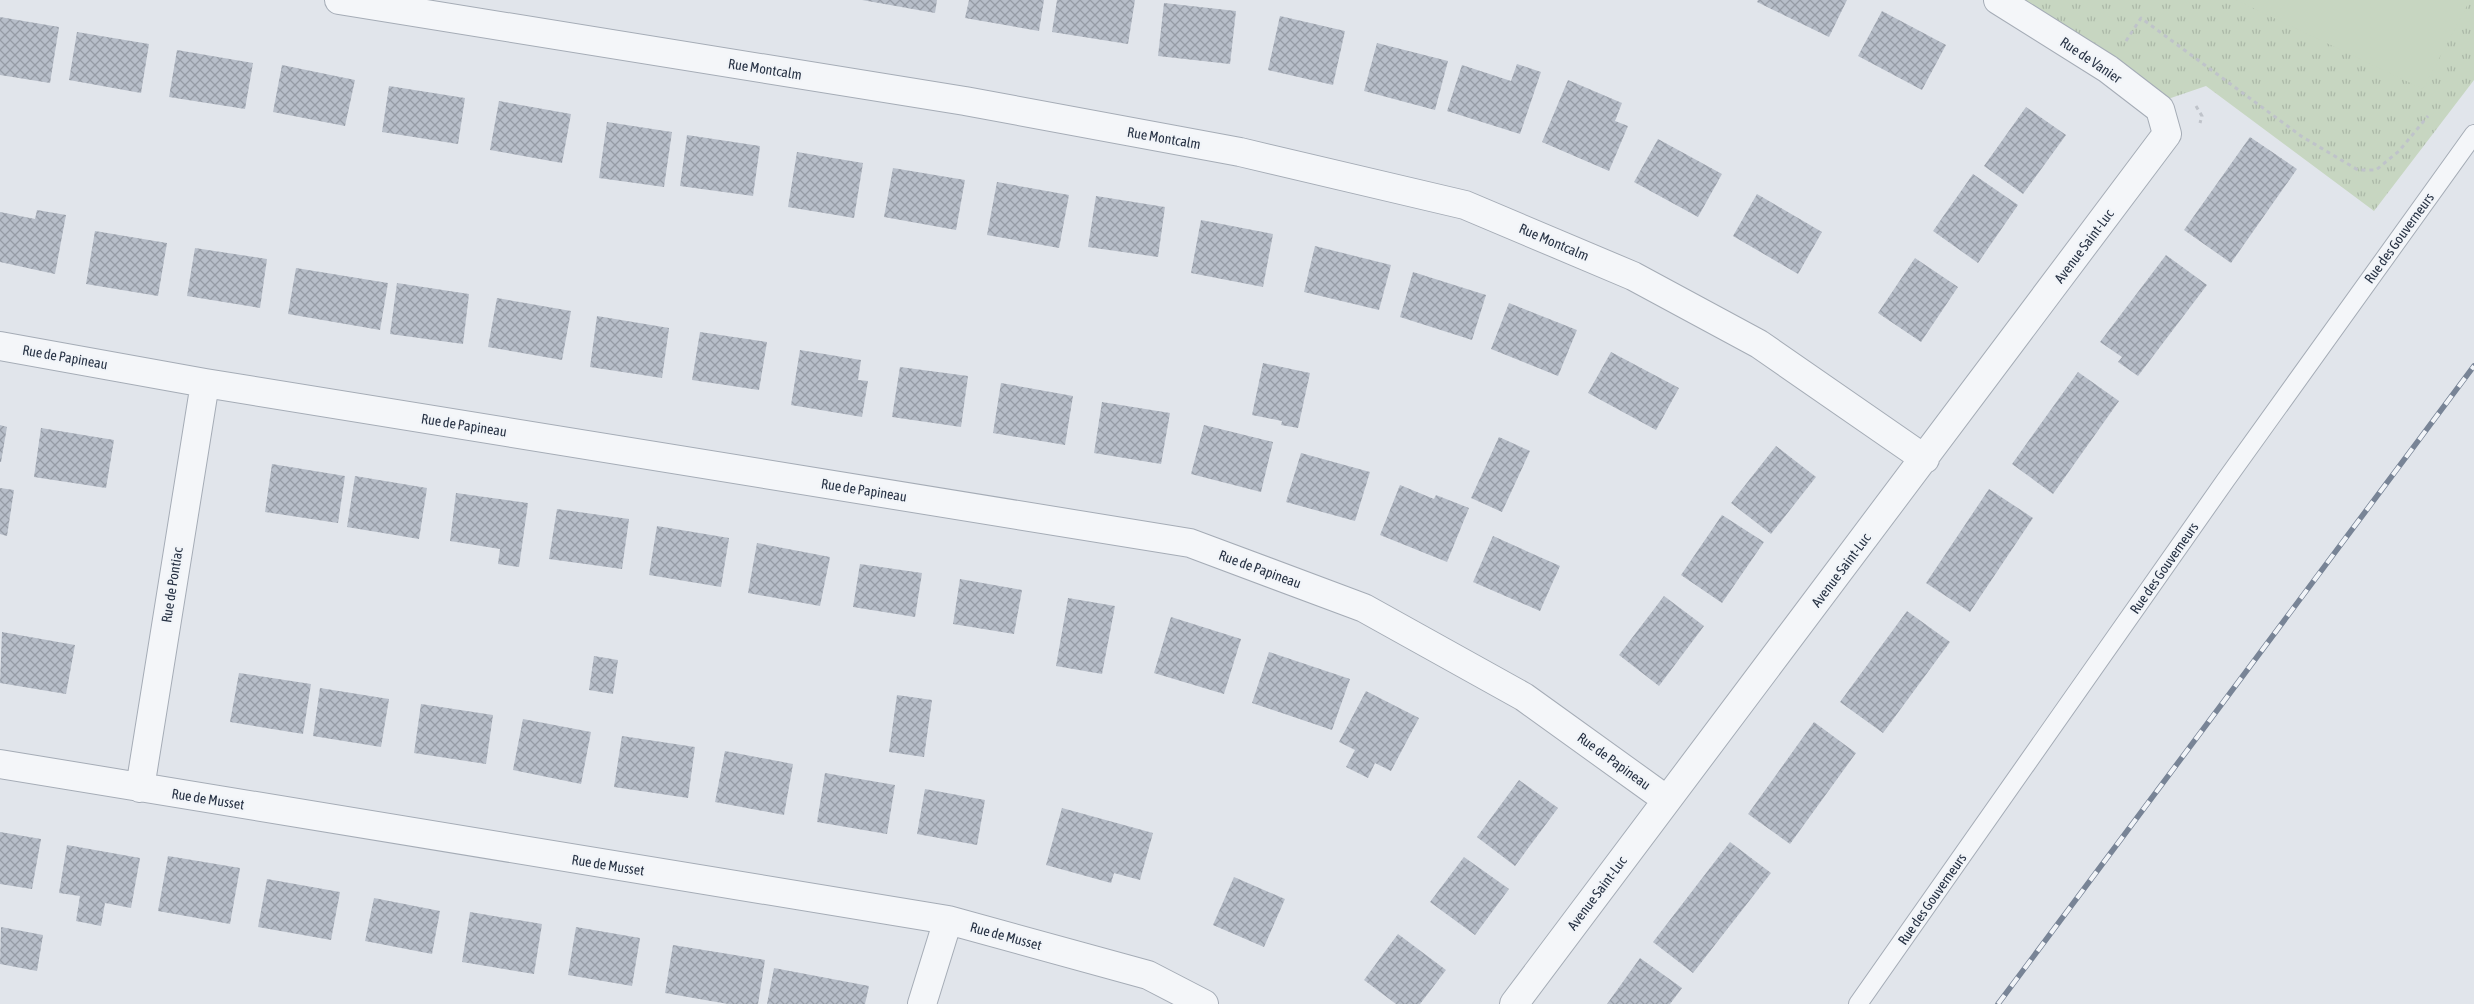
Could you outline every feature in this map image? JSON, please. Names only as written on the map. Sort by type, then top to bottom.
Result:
[{"type":"street","name":"Rue Montcalm","points":[[339,0],[965,101],[1240,152],[1465,205],[1633,276],[1759,344],[1925,460]]},
{"type":"street","name":"Rue de Vanier","points":[[1998,0],[2108,69],[2160,109],[2167,134]]},
{"type":"street","name":"Avenue Saint-Luc","points":[[1514,1004],[1925,460],[2167,134]]},
{"type":"street","name":"Rue de Papineau","points":[[0,346],[205,383],[1190,543],[1364,608],[1524,697],[1667,800]]},
{"type":"street","name":"Rue de Pontiac","points":[[140,788],[205,383]]},
{"type":"street","name":"Rue de Musset","points":[[0,764],[948,920],[1148,975],[1204,1004]]},
{"type":"street","points":[[922,1004],[948,920]]},
{"type":"lane","name":"Rue des Gouverneurs","points":[[1858,1004],[2225,480],[2474,134]]},
{"type":"path","points":[[2108,69],[2141,18],[2301,136],[2358,170],[2376,170],[2399,151],[2428,116]]},
{"type":"green space","points":[[2012,0],[2474,0],[2474,80],[2374,211],[2206,86],[2165,100]]},
{"type":"green space","points":[[2236,0],[2470,0],[2423,89]]},
{"type":"building","points":[[862,0],[937,0],[935,13]]},
{"type":"building","points":[[969,0],[1044,0],[1039,31],[965,18]]},
{"type":"building","points":[[1057,0],[1135,0],[1128,44],[1052,32]]},
{"type":"building","points":[[1758,0],[1847,0],[1829,37],[1757,2]]},
{"type":"building","points":[[1164,3],[1236,11],[1230,64],[1158,56]]},
{"type":"building","points":[[1882,11],[1946,45],[1922,90],[1858,56]]},
{"type":"building","points":[[1280,16],[1345,31],[1333,85],[1268,70]]},
{"type":"building","points":[[0,17],[59,27],[50,83],[0,75]]},
{"type":"building","points":[[77,32],[149,44],[141,93],[69,80]]},
{"type":"building","points":[[1377,43],[1448,61],[1435,110],[1364,91]]},
{"type":"building","points":[[177,50],[253,63],[245,109],[169,97]]},
{"type":"building","points":[[1517,64],[1541,72],[1520,134],[1447,111],[1462,65],[1511,81]]},
{"type":"building","points":[[282,65],[355,80],[345,126],[273,112]]},
{"type":"building","points":[[1568,80],[1622,103],[1615,121],[1628,126],[1609,171],[1542,142]]},
{"type":"building","points":[[389,86],[465,98],[458,144],[382,132]]},
{"type":"building","points":[[499,101],[571,114],[562,163],[490,150]]},
{"type":"building","points":[[2026,107],[2066,135],[2023,194],[1984,166]]},
{"type":"building","points":[[607,122],[672,132],[664,187],[599,178]]},
{"type":"building","points":[[687,135],[760,146],[753,196],[680,186]]},
{"type":"building","points":[[2250,137],[2297,169],[2231,263],[2184,230]]},
{"type":"building","points":[[1658,139],[1722,174],[1698,217],[1634,182]]},
{"type":"building","points":[[797,152],[863,163],[854,218],[788,207]]},
{"type":"building","points":[[893,168],[965,180],[956,230],[884,217]]},
{"type":"building","points":[[1973,174],[2018,205],[1978,263],[1933,231]]},
{"type":"building","points":[[997,182],[1069,195],[1059,248],[987,235]]},
{"type":"building","points":[[1757,194],[1822,232],[1798,274],[1733,236]]},
{"type":"building","points":[[1096,196],[1165,207],[1158,257],[1088,247]]},
{"type":"building","points":[[37,210],[66,215],[55,274],[0,262],[0,212],[35,219]]},
{"type":"building","points":[[1201,220],[1273,234],[1263,287],[1191,273]]},
{"type":"building","points":[[95,231],[167,243],[158,296],[86,284]]},
{"type":"building","points":[[1315,246],[1391,265],[1379,310],[1304,292]]},
{"type":"building","points":[[195,248],[267,259],[260,308],[187,296]]},
{"type":"building","points":[[2166,255],[2207,285],[2138,376],[2118,362],[2122,357],[2100,342]]},
{"type":"building","points":[[1915,258],[1958,287],[1921,342],[1878,313]]},
{"type":"building","points":[[296,268],[388,283],[380,330],[288,314]]},
{"type":"building","points":[[1413,272],[1486,295],[1472,340],[1400,317]]},
{"type":"building","points":[[397,283],[469,294],[463,344],[390,334]]},
{"type":"building","points":[[497,298],[571,311],[562,360],[488,347]]},
{"type":"building","points":[[1509,303],[1577,330],[1558,376],[1491,349]]},
{"type":"building","points":[[597,316],[669,328],[662,378],[590,367]]},
{"type":"building","points":[[700,332],[767,342],[759,390],[692,380]]},
{"type":"building","points":[[800,350],[861,360],[858,380],[868,381],[862,417],[791,405]]},
{"type":"building","points":[[1611,352],[1679,388],[1656,430],[1588,393]]},
{"type":"building","points":[[1263,363],[1310,373],[1298,428],[1281,425],[1282,421],[1252,415]]},
{"type":"building","points":[[900,367],[968,376],[961,427],[892,417]]},
{"type":"building","points":[[2078,372],[2119,401],[2053,494],[2012,464]]},
{"type":"building","points":[[1001,383],[1073,396],[1065,445],[993,433]]},
{"type":"building","points":[[1102,402],[1170,413],[1161,464],[1094,453]]},
{"type":"building","points":[[0,425],[7,427],[1,462],[0,462]]},
{"type":"building","points":[[1204,425],[1273,442],[1261,492],[1191,474]]},
{"type":"building","points":[[41,428],[114,440],[106,488],[34,477]]},
{"type":"building","points":[[1499,437],[1530,451],[1502,512],[1471,498]]},
{"type":"building","points":[[1776,446],[1816,477],[1771,534],[1731,503]]},
{"type":"building","points":[[1301,453],[1370,472],[1355,521],[1286,502]]},
{"type":"building","points":[[272,464],[345,476],[338,523],[265,512]]},
{"type":"building","points":[[355,476],[427,488],[419,539],[347,527]]},
{"type":"building","points":[[1400,485],[1434,499],[1436,495],[1469,508],[1447,562],[1380,535]]},
{"type":"building","points":[[0,488],[14,490],[7,536],[0,534]]},
{"type":"building","points":[[1989,489],[2033,518],[1970,612],[1926,583]]},
{"type":"building","points":[[456,493],[528,503],[519,567],[498,564],[500,549],[450,541]]},
{"type":"building","points":[[557,509],[629,519],[622,569],[549,559]]},
{"type":"building","points":[[1722,515],[1764,542],[1722,603],[1681,575]]},
{"type":"building","points":[[657,526],[729,538],[721,587],[649,575]]},
{"type":"building","points":[[1493,536],[1560,566],[1540,611],[1473,582]]},
{"type":"building","points":[[757,543],[830,557],[820,606],[748,593]]},
{"type":"building","points":[[860,564],[922,573],[915,617],[853,607]]},
{"type":"building","points":[[960,579],[1022,590],[1014,634],[953,624]]},
{"type":"building","points":[[1664,596],[1704,626],[1659,686],[1619,655]]},
{"type":"building","points":[[1068,598],[1115,606],[1102,674],[1056,666]]},
{"type":"building","points":[[1907,611],[1950,642],[1883,733],[1840,702]]},
{"type":"building","points":[[1171,617],[1241,639],[1224,694],[1154,673]]},
{"type":"building","points":[[2,632],[75,645],[66,694],[0,683]]},
{"type":"building","points":[[1269,652],[1350,679],[1332,730],[1252,703]]},
{"type":"building","points":[[594,656],[618,660],[613,694],[589,690]]},
{"type":"building","points":[[239,673],[311,684],[303,734],[230,722]]},
{"type":"building","points":[[320,688],[389,699],[381,747],[313,736]]},
{"type":"building","points":[[1366,691],[1419,718],[1391,771],[1375,763],[1368,778],[1346,767],[1355,750],[1339,742]]},
{"type":"building","points":[[897,695],[932,700],[924,757],[889,752]]},
{"type":"building","points":[[421,704],[493,715],[486,764],[414,753]]},
{"type":"building","points":[[523,719],[591,732],[581,784],[513,770]]},
{"type":"building","points":[[1814,722],[1856,753],[1790,844],[1748,814]]},
{"type":"building","points":[[622,736],[695,747],[688,798],[614,787]]},
{"type":"building","points":[[725,751],[793,764],[784,815],[715,802]]},
{"type":"building","points":[[825,773],[895,785],[887,834],[817,822]]},
{"type":"building","points":[[1519,780],[1558,808],[1515,866],[1477,837]]},
{"type":"building","points":[[925,789],[985,800],[977,845],[917,834]]},
{"type":"building","points":[[1062,808],[1153,833],[1140,880],[1114,873],[1111,883],[1046,865]]},
{"type":"building","points":[[0,832],[41,839],[32,889],[0,884]]},
{"type":"building","points":[[1730,842],[1771,873],[1693,973],[1653,942]]},
{"type":"building","points":[[67,845],[140,858],[131,908],[105,903],[101,926],[76,921],[80,896],[59,893]]},
{"type":"building","points":[[168,856],[240,868],[230,924],[158,911]]},
{"type":"building","points":[[1464,857],[1509,889],[1475,935],[1430,902]]},
{"type":"building","points":[[1234,877],[1285,899],[1264,947],[1213,925]]},
{"type":"building","points":[[267,879],[340,892],[331,940],[258,927]]},
{"type":"building","points":[[374,898],[440,911],[432,954],[365,941]]},
{"type":"building","points":[[470,912],[542,924],[534,974],[462,962]]},
{"type":"building","points":[[1,927],[43,935],[37,971],[0,964]]},
{"type":"building","points":[[576,927],[640,938],[632,986],[568,975]]},
{"type":"building","points":[[1398,934],[1446,970],[1420,1004],[1396,1004],[1364,980]]},
{"type":"building","points":[[673,945],[765,960],[758,1004],[728,1004],[665,993]]},
{"type":"building","points":[[1640,958],[1682,988],[1670,1004],[1607,1004]]},
{"type":"building","points":[[774,968],[869,986],[865,1004],[767,1004]]},
{"type":"railway","points":[[1998,1004],[2474,366]]}]
